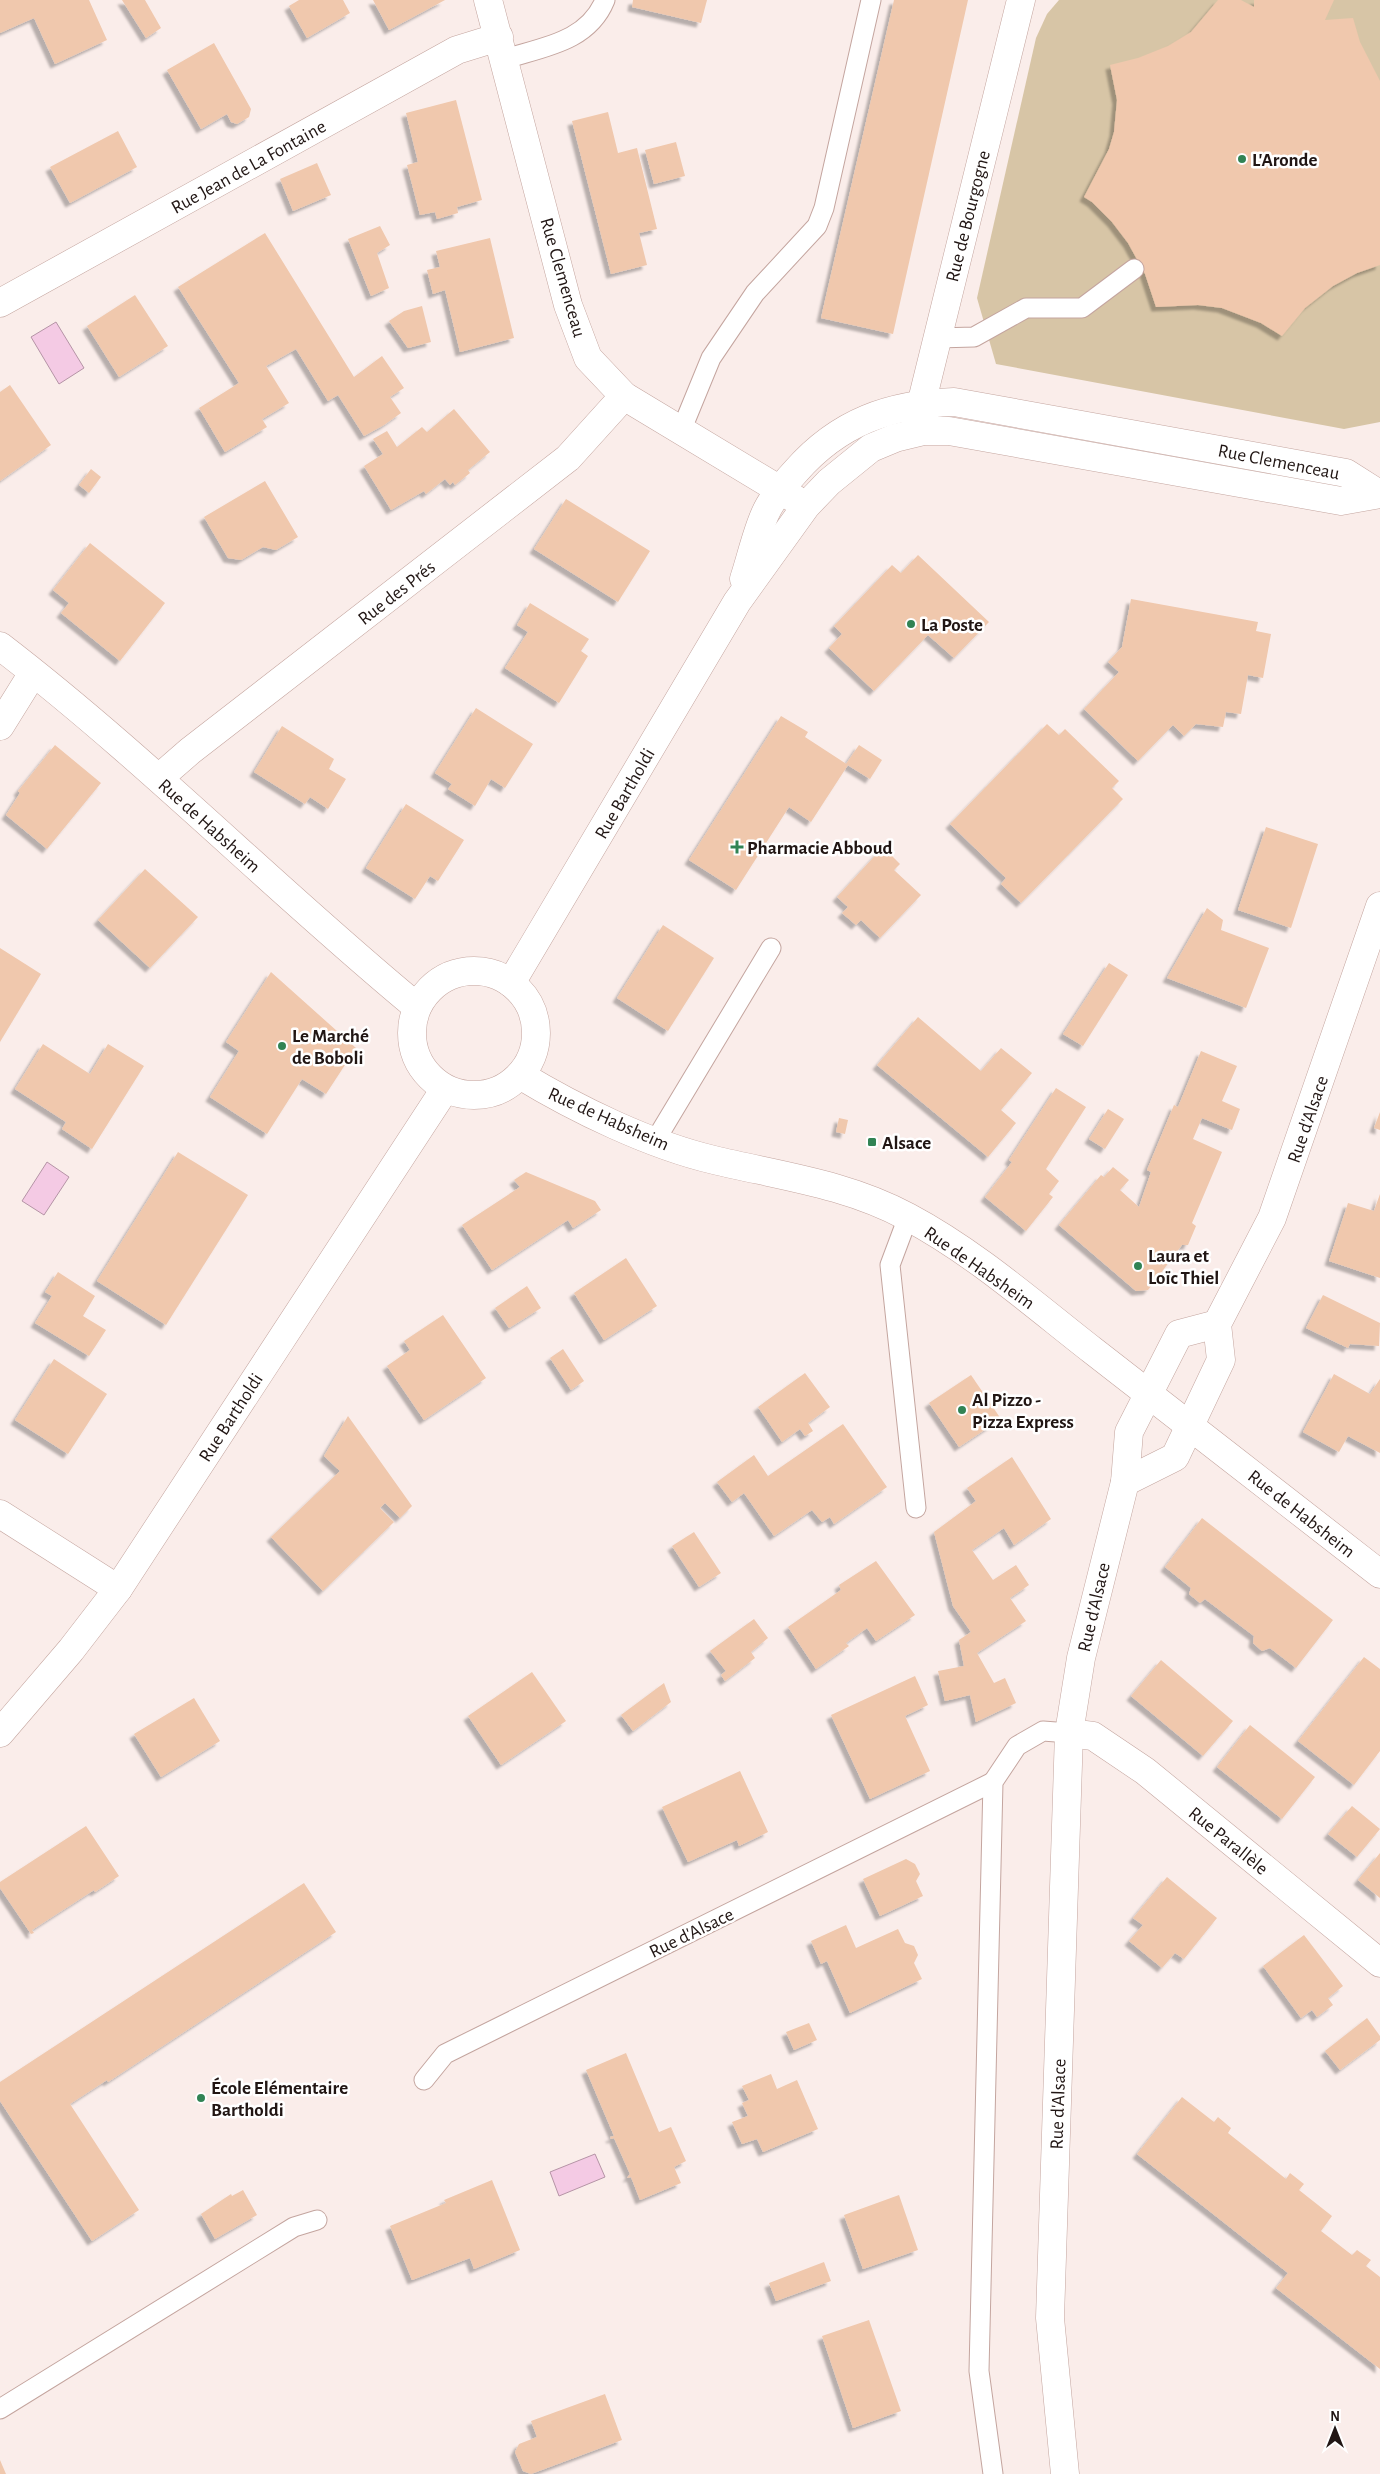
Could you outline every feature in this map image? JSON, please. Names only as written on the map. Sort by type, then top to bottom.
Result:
[{"type":"street","name":"Rue Clemenceau","points":[[488,0],[568,305],[588,358],[624,396],[806,506],[829,482],[871,448],[924,431],[949,432],[1341,501],[1380,495]]},
{"type":"street","name":"Rue de Bourgogne","points":[[914,433],[1021,0]]},
{"type":"street","name":"Rue Jean de La Fontaine","points":[[0,303],[457,50],[502,48]]},
{"type":"street","name":"Rue des Prés","points":[[159,778],[190,751],[568,458],[624,396]]},
{"type":"street","name":"Rue Clemenceau","points":[[779,490],[810,455],[831,438],[862,420],[889,410],[921,403],[954,402],[1346,473],[1380,495]]},
{"type":"street","name":"Rue Bartholdi","points":[[736,602],[765,514],[779,490]]},
{"type":"street","name":"Rue Bartholdi","points":[[511,983],[736,602],[806,506]]},
{"type":"street","name":"Rue de Habsheim","points":[[0,646],[159,778],[363,963],[417,1007]]},
{"type":"street","points":[[0,726],[33,673]]},
{"type":"street","name":"Rue d'Alsace","points":[[1065,2474],[1050,2318],[1069,1733],[1081,1658],[1125,1482],[1129,1432],[1179,1334],[1218,1324],[1272,1218],[1380,906]]},
{"type":"street","points":[[467,971],[488,972],[511,983],[524,995],[534,1014],[537,1036],[532,1057],[520,1075],[504,1088],[485,1095],[464,1095],[445,1089],[430,1078],[418,1062],[412,1044],[412,1025],[417,1007],[429,989],[446,977],[467,971]]},
{"type":"street","name":"Rue de Habsheim","points":[[520,1075],[556,1097],[656,1141],[712,1160],[817,1182],[851,1192],[908,1217],[967,1254],[1148,1394],[1190,1424],[1380,1574]]},
{"type":"street","name":"Rue Bartholdi","points":[[0,1733],[71,1650],[118,1589],[445,1089]]},
{"type":"street","points":[[1125,1482],[1175,1456],[1221,1360],[1218,1324]]},
{"type":"street","points":[[0,1514],[118,1589]]},
{"type":"street","name":"Rue Parallèle","points":[[1069,1733],[1093,1736],[1144,1772],[1380,1963]]},
{"type":"lane","points":[[502,48],[568,41],[585,28],[601,10],[605,0]]},
{"type":"lane","points":[[681,431],[711,358],[755,293],[817,226],[824,208],[871,0]]},
{"type":"lane","points":[[937,338],[974,337],[1026,308],[1082,308],[1134,269]]},
{"type":"lane","points":[[656,1141],[771,948]]},
{"type":"lane","points":[[908,1217],[890,1265],[916,1508]]},
{"type":"lane","name":"Rue d'Alsace","points":[[424,2080],[445,2054],[993,1782],[1017,1746],[1043,1731],[1069,1733]]},
{"type":"lane","points":[[993,1782],[979,2371],[993,2474]]},
{"type":"lane","points":[[0,2409],[294,2227],[318,2220]]},
{"type":"shaded area","points":[[1059,0],[1380,0],[1380,422],[1344,429],[996,364],[977,298],[1036,38],[1047,14]]},
{"type":"shaded area","points":[[56,322],[84,368],[59,384],[31,337]]},
{"type":"shaded area","points":[[47,1162],[69,1177],[44,1215],[22,1201]]},
{"type":"shaded area","points":[[595,2154],[605,2177],[559,2196],[550,2172]]},
{"type":"building","points":[[0,0],[89,0],[107,40],[55,64],[34,18],[0,33]]},
{"type":"building","points":[[122,0],[145,0],[161,28],[146,38]]},
{"type":"building","points":[[299,0],[343,0],[350,13],[307,38],[289,6]]},
{"type":"building","points":[[373,0],[445,0],[389,30]]},
{"type":"building","points":[[633,0],[707,0],[701,23],[632,7]]},
{"type":"building","points":[[894,0],[968,0],[893,334],[821,318]]},
{"type":"building","name":"L'Aronde","points":[[1218,0],[1241,0],[1254,7],[1254,0],[1334,0],[1325,20],[1353,18],[1360,42],[1380,81],[1380,265],[1357,273],[1333,286],[1305,308],[1282,336],[1261,323],[1222,308],[1198,305],[1156,307],[1145,274],[1128,243],[1112,222],[1092,202],[1084,197],[1109,149],[1114,132],[1117,100],[1110,65],[1138,58],[1168,46],[1191,32]]},
{"type":"building","points":[[214,43],[251,109],[249,117],[237,124],[231,122],[227,114],[201,129],[167,70]]},
{"type":"building","points":[[456,100],[482,200],[457,207],[458,213],[437,219],[435,212],[420,215],[407,165],[418,162],[406,113]]},
{"type":"building","points":[[608,112],[618,153],[637,148],[657,229],[639,233],[647,265],[611,274],[572,121]]},
{"type":"building","points":[[118,131],[137,167],[70,203],[50,167]]},
{"type":"building","points":[[676,142],[685,176],[654,184],[645,150]]},
{"type":"building","points":[[317,163],[331,195],[293,211],[280,179]]},
{"type":"building","points":[[380,226],[390,245],[377,253],[389,288],[371,296],[348,239]]},
{"type":"building","points":[[265,233],[354,377],[382,356],[404,388],[390,397],[401,413],[384,425],[364,436],[338,395],[328,401],[296,349],[266,366],[289,403],[262,419],[267,427],[225,452],[199,408],[239,383],[178,287]]},
{"type":"building","points":[[490,238],[514,338],[460,352],[445,290],[433,294],[427,270],[440,267],[436,251]]},
{"type":"building","points":[[135,295],[168,346],[119,377],[87,326]]},
{"type":"building","points":[[422,306],[431,342],[408,348],[389,321],[404,311]]},
{"type":"building","points":[[10,385],[51,445],[0,481],[0,392]]},
{"type":"building","points":[[454,409],[490,452],[468,470],[470,473],[455,485],[453,482],[450,485],[445,479],[426,494],[424,491],[391,510],[364,466],[383,454],[373,439],[387,431],[397,447],[422,427],[427,432]]},
{"type":"building","points":[[91,469],[101,477],[89,493],[79,485]]},
{"type":"building","points":[[265,481],[298,537],[276,550],[263,547],[241,560],[228,558],[204,517]]},
{"type":"building","points":[[566,499],[650,551],[618,602],[534,549]]},
{"type":"building","points":[[90,543],[165,603],[120,661],[61,613],[69,603],[53,590]]},
{"type":"building","name":"La Poste","points":[[918,555],[989,622],[954,658],[928,635],[874,691],[829,648],[842,634],[834,626],[892,565],[901,573]]},
{"type":"building","points":[[1131,599],[1258,622],[1256,631],[1271,634],[1263,678],[1248,675],[1241,714],[1226,712],[1223,727],[1196,724],[1184,736],[1173,725],[1138,761],[1084,709],[1119,672],[1108,662],[1122,647]]},
{"type":"building","points":[[530,603],[589,639],[581,651],[588,656],[559,703],[505,668],[528,632],[517,625]]},
{"type":"building","points":[[476,708],[533,744],[505,788],[491,779],[475,806],[448,789],[452,784],[435,773]]},
{"type":"building","points":[[781,716],[808,732],[805,737],[848,765],[811,822],[789,807],[736,890],[689,860]]},
{"type":"building","points":[[1047,724],[1059,735],[1065,729],[1119,781],[1112,788],[1123,799],[1021,903],[1001,884],[1006,878],[950,824]]},
{"type":"building","points":[[282,726],[334,759],[329,769],[346,779],[328,809],[310,797],[305,804],[254,772]]},
{"type":"building","points":[[55,745],[101,783],[47,849],[6,815],[20,793],[18,791]]},
{"type":"building","points":[[859,745],[882,760],[870,779],[846,764]]},
{"type":"building","points":[[406,804],[464,840],[438,881],[430,876],[415,899],[366,868]]},
{"type":"building","points":[[1266,827],[1318,844],[1291,928],[1238,910]]},
{"type":"building","points":[[883,847],[900,864],[894,870],[921,895],[880,938],[861,920],[856,925],[842,913],[848,907],[837,897]]},
{"type":"building","points":[[145,869],[198,917],[150,968],[98,920]]},
{"type":"building","points":[[1207,908],[1223,920],[1221,930],[1269,948],[1246,1008],[1167,978]]},
{"type":"building","points":[[663,925],[714,958],[668,1031],[617,998]]},
{"type":"building","points":[[0,948],[41,974],[0,1042]]},
{"type":"building","points":[[1109,963],[1128,975],[1083,1046],[1063,1034]]},
{"type":"building","points":[[271,972],[356,1048],[326,1094],[302,1079],[267,1134],[210,1097],[239,1051],[226,1042]]},
{"type":"building","points":[[918,1017],[981,1071],[1001,1048],[1032,1073],[1001,1110],[1016,1123],[988,1157],[877,1065]]},
{"type":"building","points":[[43,1044],[90,1074],[108,1044],[144,1066],[92,1149],[62,1129],[66,1122],[15,1089]]},
{"type":"building","points":[[1201,1051],[1237,1066],[1222,1101],[1240,1109],[1232,1130],[1202,1118],[1193,1139],[1222,1152],[1192,1223],[1196,1226],[1188,1245],[1182,1245],[1148,1290],[1136,1291],[1059,1225],[1101,1175],[1104,1177],[1113,1167],[1129,1180],[1120,1190],[1139,1207],[1151,1172],[1147,1170],[1174,1105],[1178,1107]]},
{"type":"building","points":[[1056,1088],[1086,1107],[1046,1169],[1059,1181],[1049,1194],[1053,1197],[1026,1231],[985,1197],[1012,1162],[1009,1160]]},
{"type":"building","points":[[1108,1109],[1124,1119],[1105,1149],[1089,1139]]},
{"type":"building","points":[[1380,1112],[1380,1130],[1374,1128]]},
{"type":"building","points":[[839,1118],[848,1120],[845,1134],[836,1132]]},
{"type":"building","points":[[178,1152],[248,1195],[166,1325],[97,1281]]},
{"type":"building","points":[[526,1172],[595,1201],[601,1210],[573,1228],[568,1220],[492,1270],[462,1225],[520,1187],[514,1180]]},
{"type":"building","points":[[1380,1194],[1380,1278],[1329,1261],[1348,1203],[1374,1211]]},
{"type":"building","points":[[626,1258],[657,1306],[604,1340],[574,1293]]},
{"type":"building","points":[[58,1272],[95,1296],[83,1316],[106,1330],[89,1356],[35,1323],[52,1296],[45,1292]]},
{"type":"building","points":[[527,1286],[541,1308],[509,1328],[495,1308]]},
{"type":"building","points":[[1323,1295],[1380,1323],[1379,1346],[1350,1344],[1348,1348],[1306,1328]]},
{"type":"building","points":[[443,1315],[486,1378],[424,1420],[387,1366],[410,1350],[404,1341]]},
{"type":"building","points":[[563,1349],[584,1381],[571,1390],[550,1358]]},
{"type":"building","points":[[54,1359],[107,1394],[68,1454],[15,1420]]},
{"type":"building","points":[[805,1373],[830,1407],[808,1423],[813,1431],[805,1436],[800,1429],[782,1442],[758,1407]]},
{"type":"building","points":[[1334,1374],[1370,1394],[1380,1379],[1380,1453],[1348,1436],[1339,1452],[1303,1432]]},
{"type":"building","points":[[971,1375],[1001,1419],[959,1447],[929,1403]]},
{"type":"building","points":[[348,1416],[412,1506],[400,1518],[385,1503],[380,1508],[394,1522],[323,1591],[271,1537],[340,1471],[324,1456]]},
{"type":"building","points":[[843,1424],[887,1487],[834,1524],[830,1517],[822,1522],[812,1510],[774,1536],[744,1493],[732,1502],[717,1482],[754,1455],[768,1476]]},
{"type":"building","points":[[1012,1457],[1051,1519],[1014,1545],[1004,1528],[972,1550],[993,1580],[1016,1565],[1029,1585],[1010,1598],[1026,1621],[977,1653],[994,1683],[1005,1678],[1016,1703],[976,1722],[970,1695],[945,1701],[938,1671],[964,1666],[959,1640],[971,1632],[953,1606],[934,1532],[976,1501],[967,1488]]},
{"type":"building","points":[[1202,1518],[1333,1620],[1296,1668],[1270,1648],[1262,1651],[1253,1643],[1254,1636],[1205,1599],[1200,1603],[1189,1594],[1191,1588],[1165,1567]]},
{"type":"building","points":[[694,1532],[721,1573],[699,1587],[672,1546]]},
{"type":"building","points":[[876,1561],[915,1615],[876,1641],[867,1628],[846,1643],[849,1646],[816,1669],[788,1627],[841,1590],[839,1585]]},
{"type":"building","points":[[754,1619],[768,1638],[751,1652],[755,1658],[725,1681],[721,1675],[726,1671],[710,1651]]},
{"type":"building","points":[[1364,1657],[1380,1669],[1380,1751],[1354,1785],[1298,1741]]},
{"type":"building","points":[[1161,1660],[1233,1721],[1203,1756],[1131,1696]]},
{"type":"building","points":[[532,1672],[566,1721],[501,1765],[468,1716]]},
{"type":"building","points":[[915,1676],[928,1705],[905,1716],[930,1771],[870,1799],[831,1715]]},
{"type":"building","points":[[664,1683],[671,1702],[633,1731],[621,1715]]},
{"type":"building","points":[[194,1698],[220,1741],[161,1777],[134,1734]]},
{"type":"building","points":[[1250,1725],[1315,1777],[1282,1819],[1217,1767]]},
{"type":"building","points":[[740,1771],[768,1832],[739,1846],[737,1840],[688,1862],[662,1807]]},
{"type":"building","points":[[1352,1806],[1380,1829],[1357,1857],[1328,1834]]},
{"type":"building","points":[[86,1826],[119,1876],[32,1930],[34,1933],[31,1934],[0,1888],[0,1882]]},
{"type":"building","points":[[1380,1853],[1380,1898],[1358,1880]]},
{"type":"building","points":[[906,1859],[915,1864],[920,1874],[916,1881],[923,1896],[880,1916],[863,1879]]},
{"type":"building","points":[[1167,1877],[1217,1918],[1184,1959],[1175,1953],[1162,1968],[1129,1941],[1143,1925],[1133,1918]]},
{"type":"building","points":[[304,1883],[336,1932],[108,2082],[107,2080],[70,2104],[139,2210],[92,2241],[0,2101],[0,2082]]},
{"type":"building","points":[[846,1925],[856,1948],[898,1929],[905,1943],[914,1946],[918,1955],[914,1963],[922,1979],[850,2013],[827,1961],[821,1964],[811,1941]]},
{"type":"building","points":[[1304,1935],[1343,1986],[1328,1998],[1333,2005],[1317,2017],[1312,2010],[1301,2018],[1263,1966]]},
{"type":"building","points":[[1367,2018],[1380,2036],[1380,2040],[1340,2070],[1325,2051]]},
{"type":"building","points":[[809,2023],[817,2040],[794,2050],[786,2032]]},
{"type":"building","points":[[626,2053],[659,2132],[671,2127],[686,2161],[674,2167],[681,2183],[640,2200],[631,2177],[627,2178],[630,2174],[614,2138],[611,2139],[610,2137],[614,2136],[586,2070]]},
{"type":"building","points":[[771,2074],[777,2089],[797,2080],[818,2129],[763,2152],[757,2139],[742,2144],[732,2122],[748,2116],[742,2103],[749,2100],[742,2086]]},
{"type":"building","points":[[1182,2097],[1214,2122],[1218,2117],[1231,2128],[1228,2133],[1286,2179],[1290,2173],[1304,2184],[1299,2190],[1332,2216],[1321,2231],[1352,2255],[1357,2250],[1371,2260],[1366,2266],[1380,2277],[1380,2369],[1276,2288],[1288,2273],[1137,2154]]},
{"type":"building","points":[[492,2180],[520,2250],[474,2269],[470,2258],[412,2280],[390,2226],[446,2203],[444,2200]]},
{"type":"building","points":[[243,2190],[257,2215],[215,2239],[201,2214],[231,2194],[232,2196]]},
{"type":"building","points":[[899,2195],[918,2250],[863,2269],[844,2215]]},
{"type":"building","points":[[824,2262],[831,2281],[776,2301],[769,2283]]},
{"type":"building","points":[[869,2320],[901,2411],[853,2428],[822,2336]]},
{"type":"building","points":[[605,2394],[622,2440],[531,2474],[523,2471],[515,2452],[519,2444],[537,2437],[531,2421]]},
{"type":"building","points":[[0,2460],[6,2474],[0,2474]]},
{"type":"place","name":"L'Aronde","points":[[1242,159]]},
{"type":"place","name":"La Poste","points":[[911,624]]},
{"type":"place","name":"Pharmacie Abboud","points":[[737,847]]},
{"type":"place","name":"Le Marché de Boboli","points":[[282,1046]]},
{"type":"place","name":"Alsace","points":[[872,1142]]},
{"type":"place","name":"Laura et Loïc Thiel","points":[[1138,1266]]},
{"type":"place","name":"Al Pizzo - Pizza Express","points":[[962,1410]]},
{"type":"place","name":"École Elémentaire Bartholdi","points":[[201,2098]]}]
